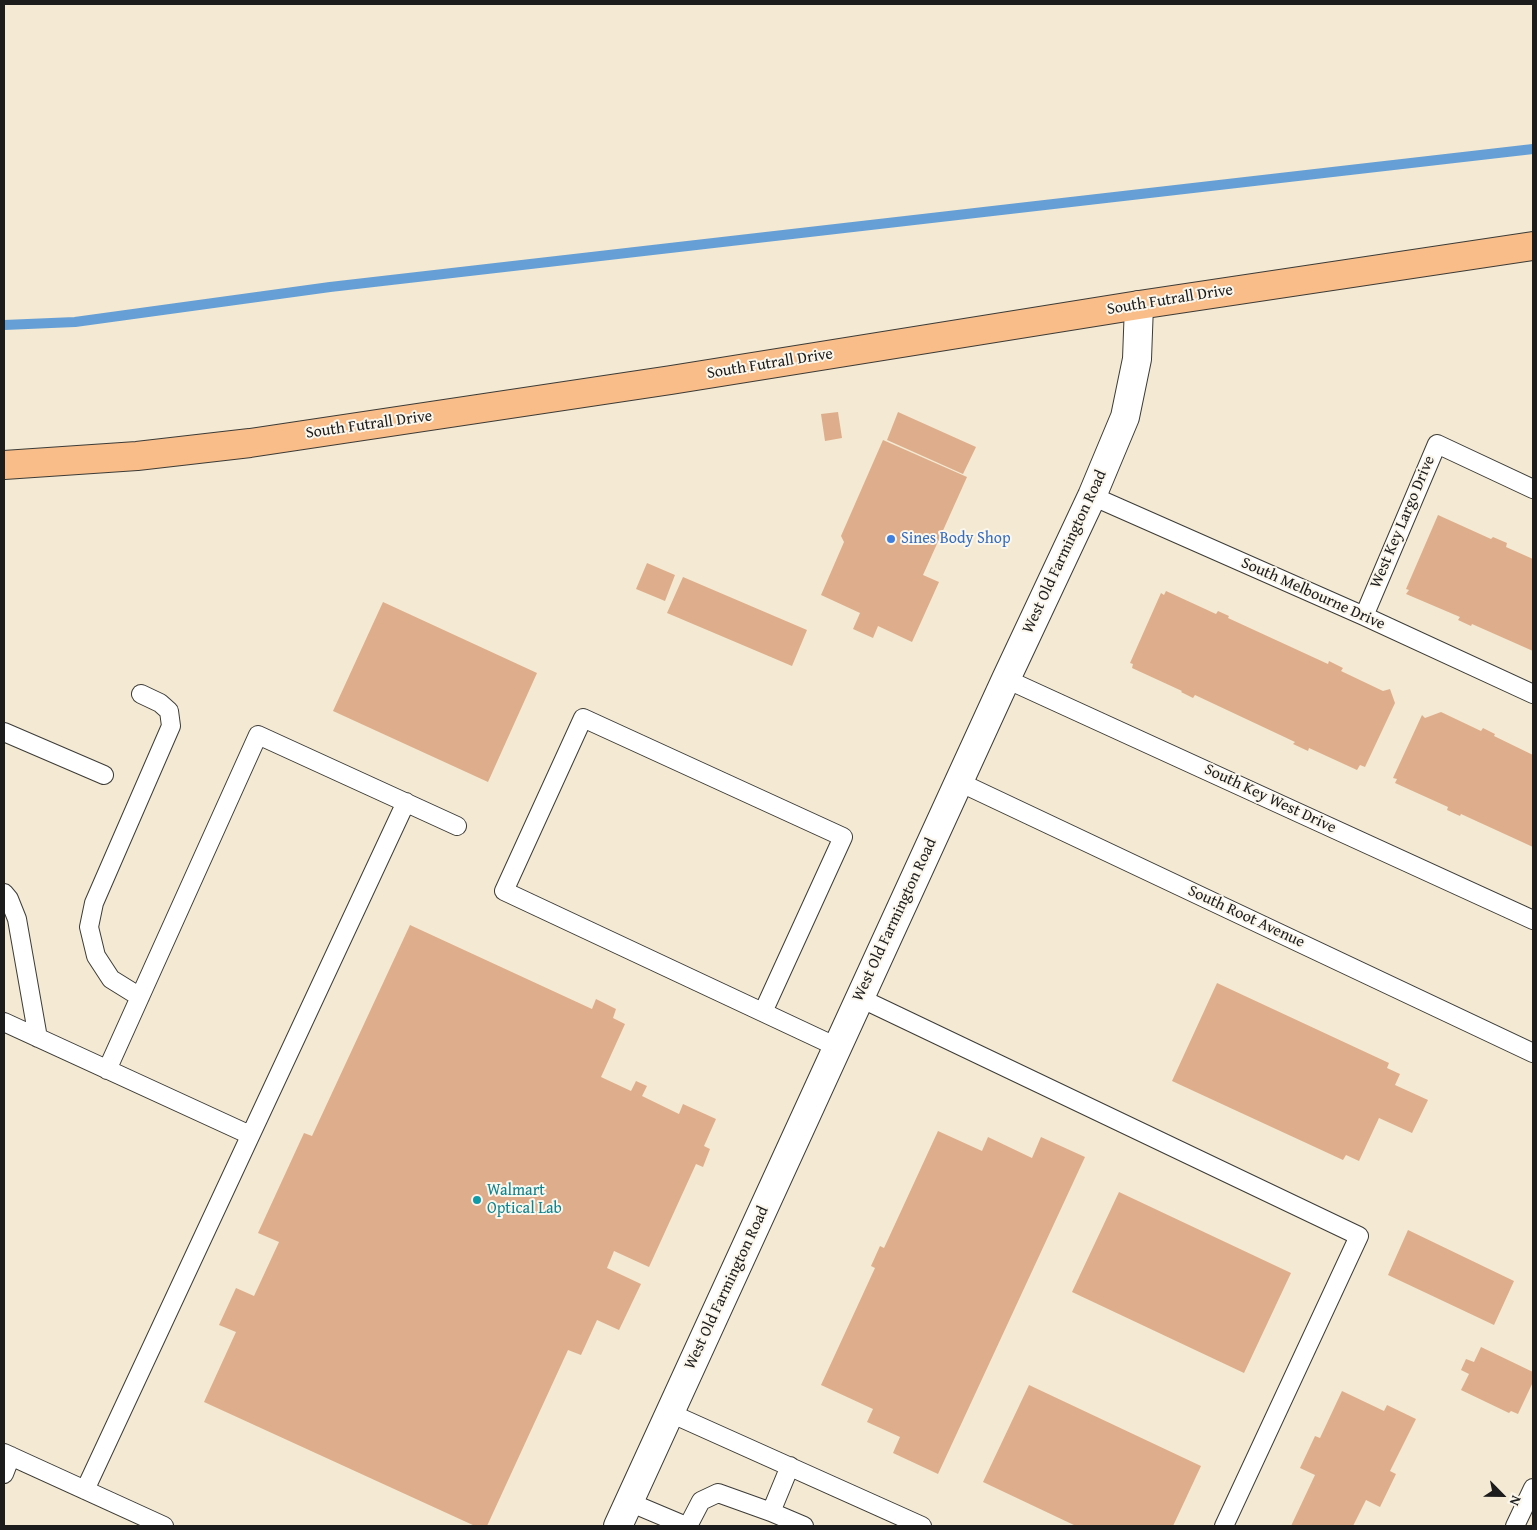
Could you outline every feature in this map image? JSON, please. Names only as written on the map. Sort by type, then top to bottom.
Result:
[{"type":"highway","name":"South Futrall Drive","points":[[4,465],[137,456],[265,440],[681,379],[1139,305],[1533,246]]},
{"type":"street","name":"West Old Farmington Road","points":[[618,1526],[958,782],[1092,496],[1125,417],[1137,359],[1139,305]]},
{"type":"lane","name":"West Key Largo Drive","points":[[1364,616],[1437,444],[1533,488]]},
{"type":"lane","name":"South Melbourne Drive","points":[[1092,496],[1364,616],[1533,694]]},
{"type":"lane","name":"South Key West Drive","points":[[1006,679],[1533,920]]},
{"type":"lane","points":[[140,997],[111,978],[96,956],[89,927],[94,903],[172,726],[169,711],[160,703],[141,694]]},
{"type":"lane","points":[[763,1012],[843,837],[583,718],[504,891],[763,1012],[838,1047]]},
{"type":"lane","points":[[4,732],[104,775]]},
{"type":"lane","points":[[107,1070],[258,735],[457,826]]},
{"type":"lane","name":"South Root Avenue","points":[[958,782],[1533,1052]]},
{"type":"lane","points":[[86,1490],[406,802]]},
{"type":"lane","points":[[4,893],[10,898],[17,920],[38,1038]]},
{"type":"lane","points":[[860,998],[1360,1236],[1224,1526]]},
{"type":"lane","points":[[4,1022],[250,1135]]},
{"type":"lane","points":[[670,1413],[922,1526]]},
{"type":"lane","points":[[4,1474],[8,1455],[164,1526]]},
{"type":"lane","points":[[771,1512],[790,1466]]},
{"type":"lane","points":[[1515,1526],[1533,1488]]},
{"type":"lane","points":[[629,1502],[687,1526],[701,1501],[718,1493],[804,1526]]},
{"type":"building","points":[[838,412],[842,438],[825,441],[821,414]]},
{"type":"building","points":[[898,412],[976,447],[963,474],[887,440]]},
{"type":"building","name":"Sines Body Shop","points":[[883,440],[967,477],[923,575],[939,582],[912,642],[878,626],[873,638],[853,629],[860,613],[821,595],[844,542],[841,536]]},
{"type":"building","points":[[1438,515],[1491,539],[1493,537],[1507,543],[1506,547],[1533,559],[1533,651],[1472,624],[1471,626],[1458,620],[1460,617],[1406,594],[1409,590],[1406,589]]},
{"type":"building","points":[[647,563],[675,575],[665,601],[636,589]]},
{"type":"building","points":[[683,577],[807,630],[792,666],[667,613]]},
{"type":"building","points":[[1166,591],[1216,614],[1218,611],[1229,616],[1228,618],[1328,664],[1329,661],[1343,668],[1341,671],[1383,691],[1390,689],[1395,703],[1365,767],[1360,765],[1357,770],[1309,748],[1308,751],[1293,744],[1295,742],[1195,695],[1193,698],[1132,668],[1133,664],[1130,663],[1161,593],[1164,595]]},
{"type":"building","points":[[383,602],[537,673],[488,782],[333,711]]},
{"type":"building","points":[[1441,712],[1481,731],[1483,728],[1495,734],[1494,736],[1533,755],[1533,847],[1461,814],[1460,816],[1447,810],[1448,807],[1395,783],[1397,779],[1393,778],[1422,715],[1425,718]]},
{"type":"building","name":"Walmart Optical Lab","points":[[410,925],[592,1009],[596,999],[616,1009],[613,1018],[625,1024],[601,1077],[631,1091],[636,1081],[647,1086],[642,1096],[679,1114],[683,1104],[716,1119],[704,1146],[710,1149],[703,1167],[696,1164],[649,1267],[614,1251],[607,1268],[641,1284],[619,1330],[597,1320],[581,1355],[568,1350],[487,1526],[475,1526],[204,1402],[236,1332],[219,1325],[236,1288],[254,1296],[279,1242],[258,1233],[304,1133],[312,1136]]},
{"type":"building","points":[[1217,983],[1389,1063],[1387,1068],[1400,1074],[1395,1085],[1428,1100],[1412,1133],[1379,1118],[1359,1161],[1346,1155],[1343,1160],[1172,1081]]},
{"type":"building","points":[[938,1131],[982,1151],[988,1137],[1032,1158],[1041,1137],[1085,1157],[938,1474],[893,1453],[900,1437],[867,1422],[873,1409],[821,1385],[875,1268],[871,1266],[880,1246],[884,1248]]},
{"type":"building","points":[[1119,1192],[1291,1273],[1244,1373],[1072,1292]]},
{"type":"building","points":[[1408,1230],[1514,1281],[1494,1325],[1388,1275]]},
{"type":"building","points":[[1481,1347],[1533,1372],[1533,1382],[1518,1414],[1511,1411],[1509,1413],[1461,1390],[1469,1374],[1461,1370],[1466,1359],[1474,1362]]},
{"type":"building","points":[[1029,1385],[1201,1466],[1173,1526],[1076,1526],[983,1482]]},
{"type":"building","points":[[1342,1391],[1384,1411],[1387,1405],[1416,1419],[1390,1471],[1396,1474],[1380,1507],[1366,1500],[1353,1526],[1291,1526],[1315,1475],[1300,1468],[1315,1436],[1320,1438]]},
{"type":"waterway","points":[[4,325],[75,322],[330,287],[1533,149]]},
{"type":"place","name":"Sines Body Shop","points":[[891,539]]},
{"type":"place","name":"Walmart Optical Lab","points":[[477,1200]]}]
